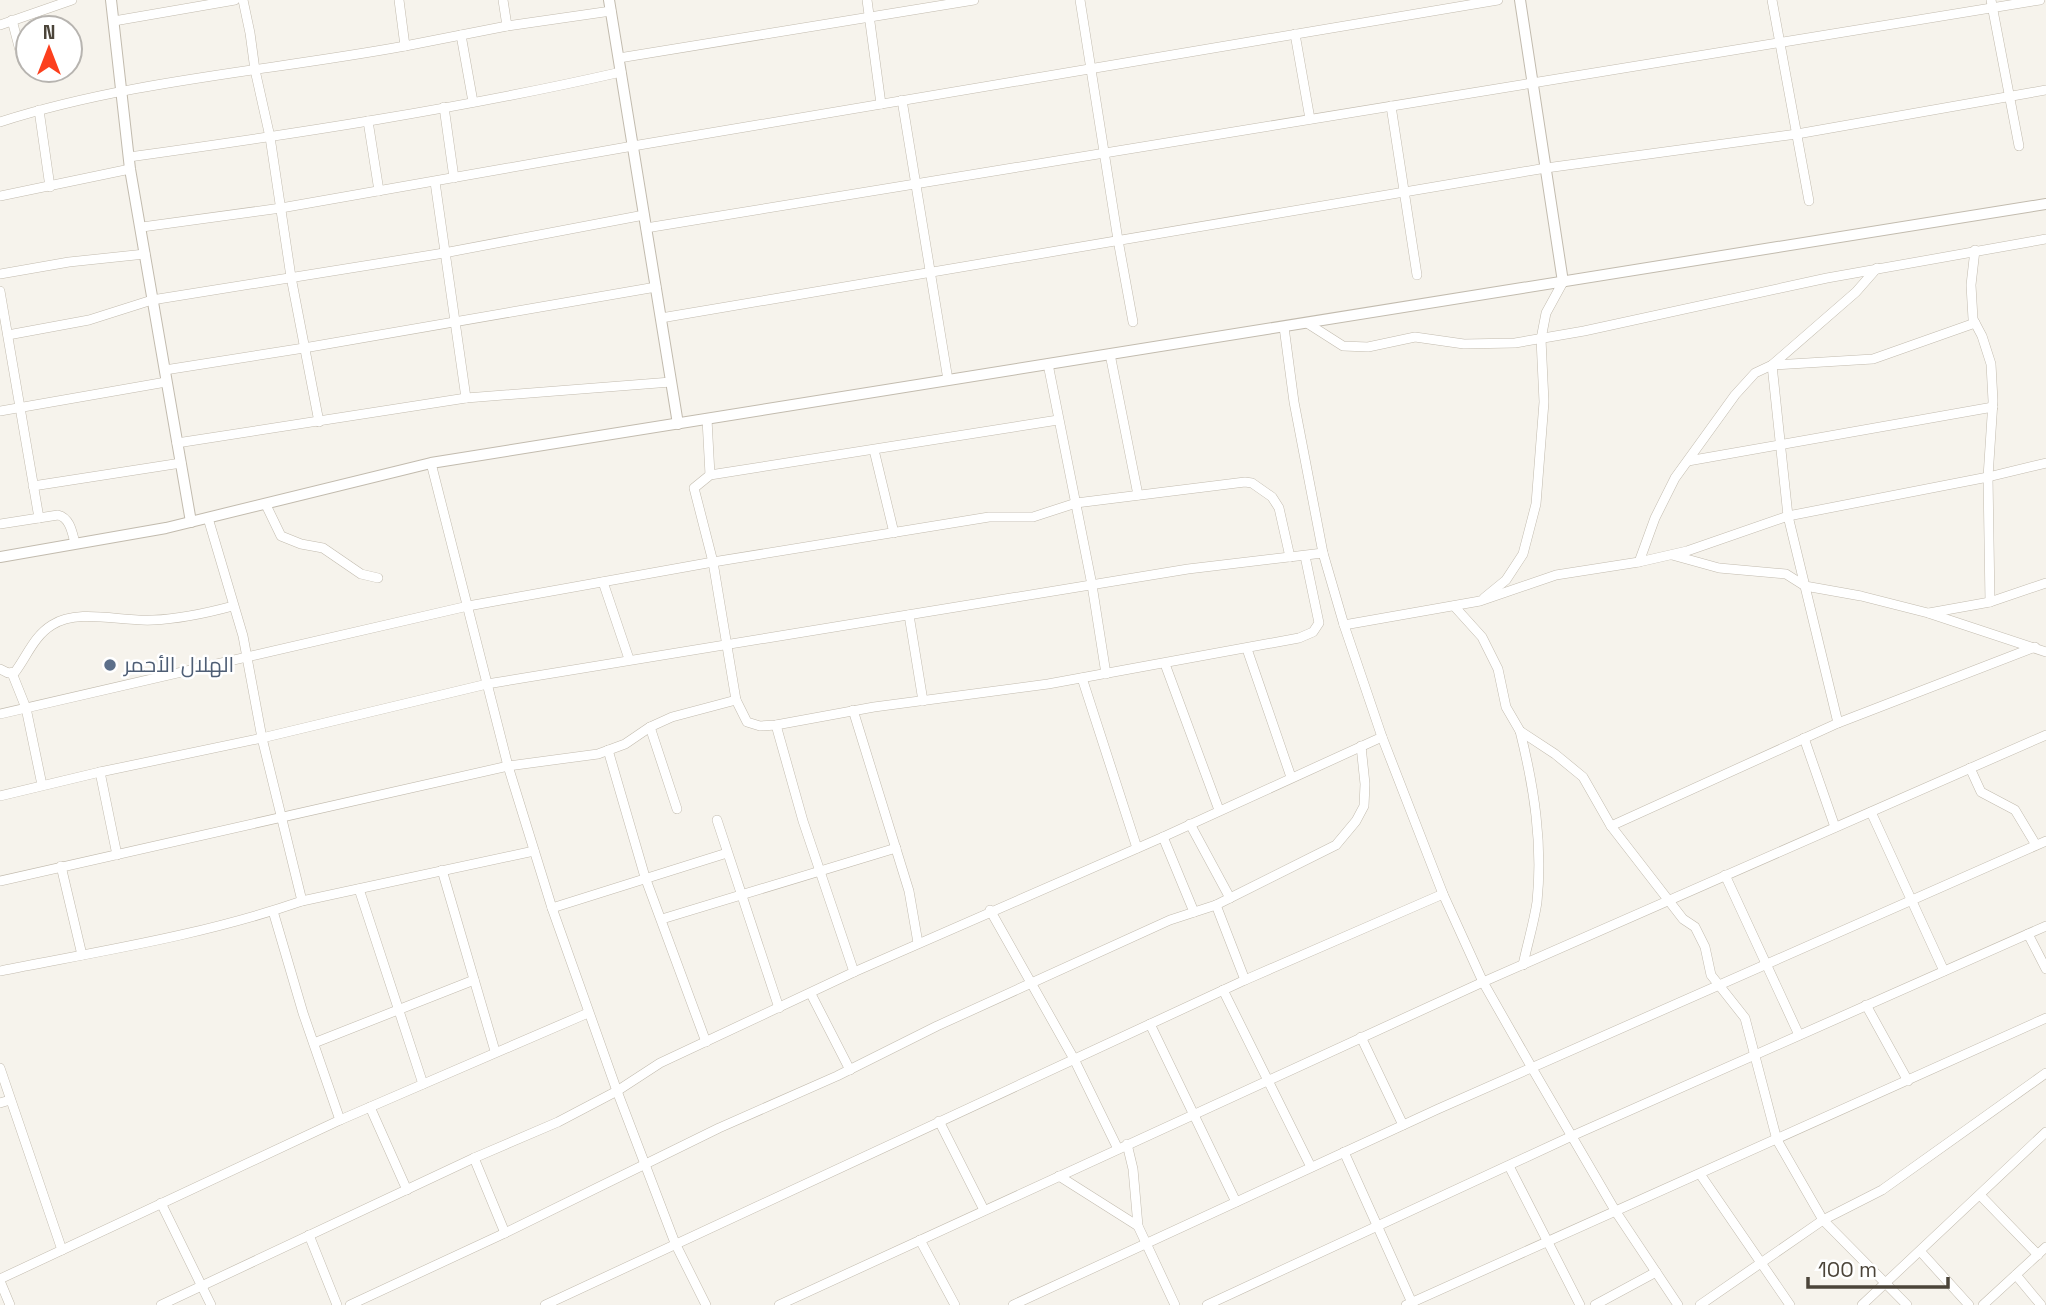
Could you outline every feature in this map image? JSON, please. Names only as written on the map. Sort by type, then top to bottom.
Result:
[{"type":"street","points":[[0,25],[72,0]]},
{"type":"street","points":[[111,0],[129,163],[191,522]]},
{"type":"street","points":[[114,21],[235,0]]},
{"type":"street","points":[[243,0],[255,71],[271,137],[291,277],[319,422]]},
{"type":"street","points":[[399,0],[405,46]]},
{"type":"street","points":[[503,0],[507,26]]},
{"type":"street","points":[[867,0],[881,104]]},
{"type":"street","points":[[619,58],[974,0]]},
{"type":"street","points":[[1080,0],[1133,322]]},
{"type":"street","points":[[142,228],[281,208],[1498,0]]},
{"type":"street","points":[[1480,601],[1506,580],[1523,555],[1536,504],[1545,402],[1541,339],[1546,313],[1563,282],[1520,0]]},
{"type":"street","points":[[1772,0],[1809,201]]},
{"type":"street","points":[[646,228],[1780,43],[1992,4],[2040,0]]},
{"type":"street","points":[[1992,4],[2019,146]]},
{"type":"street","points":[[0,122],[122,91],[405,46],[610,6],[678,424]]},
{"type":"street","points":[[12,20],[14,28]]},
{"type":"street","points":[[1295,34],[1310,119]]},
{"type":"street","points":[[461,35],[473,102]]},
{"type":"street","points":[[0,196],[50,187],[129,163],[529,93],[621,72]]},
{"type":"street","points":[[660,318],[1546,168],[1797,134],[2046,90]]},
{"type":"street","points":[[902,100],[948,380]]},
{"type":"street","points":[[1391,106],[1417,275]]},
{"type":"street","points":[[444,107],[454,178]]},
{"type":"street","points":[[39,110],[50,187]]},
{"type":"street","points":[[368,121],[379,191]]},
{"type":"street","points":[[435,182],[466,398]]},
{"type":"street","points":[[0,557],[191,522],[431,463],[2046,204]]},
{"type":"street","points":[[8,335],[89,320],[152,300],[444,253],[644,215]]},
{"type":"street","points":[[1307,323],[1343,346],[1368,347],[1415,337],[1464,344],[1515,343],[1877,268],[2046,239]]},
{"type":"street","points":[[1975,250],[1971,285],[1975,323],[1991,364],[1993,407],[1988,477],[1990,602]]},
{"type":"street","points":[[0,274],[69,262],[145,254]]},
{"type":"street","points":[[1639,562],[1670,488],[1735,395],[1755,373],[1772,365],[1856,292],[1877,268]]},
{"type":"street","points":[[165,370],[656,287]]},
{"type":"street","points":[[0,291],[39,518]]},
{"type":"street","points":[[1772,365],[1873,359],[1975,323]]},
{"type":"street","points":[[1284,327],[1294,402],[1323,553],[1382,737],[1443,894],[1483,982],[1532,1068],[1616,1212],[1678,1305]]},
{"type":"street","points":[[1110,354],[1138,495]]},
{"type":"street","points":[[1048,364],[1092,585],[1106,674]]},
{"type":"street","points":[[1772,365],[1788,516],[1839,723]]},
{"type":"street","points":[[0,411],[166,382]]},
{"type":"street","points":[[177,443],[466,398],[671,382]]},
{"type":"street","points":[[1688,461],[1993,407]]},
{"type":"street","points":[[707,419],[710,475]]},
{"type":"street","points":[[1058,420],[710,475],[694,488],[713,562],[736,700],[747,722],[776,726],[853,710],[1106,674],[1299,638],[1313,632],[1319,620],[1305,556]]},
{"type":"street","points":[[874,450],[894,533]]},
{"type":"street","points":[[33,486],[181,463]]},
{"type":"street","points":[[431,463],[508,766],[552,908],[675,1243],[706,1305]]},
{"type":"street","points":[[1344,625],[1480,601],[1556,575],[1670,555],[1788,516],[2046,463]]},
{"type":"street","points":[[0,714],[468,606],[713,562],[989,517],[1034,517],[1076,503],[1138,495],[1245,482],[1252,484],[1272,497],[1279,508],[1290,557]]},
{"type":"street","points":[[266,505],[281,536],[301,544],[323,548],[361,574],[377,578]]},
{"type":"street","points":[[0,524],[64,517],[75,543]]},
{"type":"street","points":[[208,518],[248,658],[262,738],[302,901]]},
{"type":"street","points":[[0,796],[262,738],[487,684],[1188,569],[1323,553]]},
{"type":"street","points":[[1670,555],[1719,568],[1786,574],[1805,586],[1861,596],[1928,613],[2046,652]]},
{"type":"street","points":[[603,582],[629,659]]},
{"type":"street","points":[[1928,613],[1990,602],[2046,583]]},
{"type":"street","points":[[12,673],[40,634],[69,617],[152,620],[199,615],[233,606]]},
{"type":"street","points":[[1454,606],[1482,637],[1497,669],[1506,707],[1520,731],[1536,810],[1540,861],[1536,905],[1523,965]]},
{"type":"street","points":[[909,615],[923,701]]},
{"type":"street","points":[[1611,826],[1839,723],[2035,647]]},
{"type":"street","points":[[1247,649],[1291,778]]},
{"type":"street","points":[[1165,664],[1219,810]]},
{"type":"street","points":[[0,669],[12,673],[26,708],[43,785]]},
{"type":"street","points":[[1082,678],[1137,848]]},
{"type":"street","points":[[0,881],[508,766],[571,759],[608,750],[625,744],[650,727],[672,717],[736,700]]},
{"type":"street","points":[[853,710],[909,891],[918,943]]},
{"type":"street","points":[[776,726],[803,821],[854,972]]},
{"type":"street","points":[[650,727],[677,809]]},
{"type":"street","points":[[1520,731],[1555,754],[1583,778],[1611,826],[1683,919],[1695,926],[1711,975],[1745,1018],[1777,1140],[1823,1220],[1907,1305]]},
{"type":"street","points":[[779,1305],[1483,982],[2046,735]]},
{"type":"street","points":[[161,1305],[474,1158],[558,1122],[617,1091],[660,1063],[854,972],[1163,837],[1382,737]]},
{"type":"street","points":[[1804,738],[1835,827]]},
{"type":"street","points":[[350,1305],[937,1027],[1127,939],[1216,905],[1336,845],[1346,835],[1364,806],[1361,746]]},
{"type":"street","points":[[608,750],[645,877],[706,1042]]},
{"type":"street","points":[[1970,768],[1981,792],[2015,810],[2036,845]]},
{"type":"street","points":[[100,772],[117,855]]},
{"type":"street","points":[[1871,812],[1944,971]]},
{"type":"street","points":[[717,820],[779,1008]]},
{"type":"street","points":[[1190,824],[1230,898]]},
{"type":"street","points":[[1163,837],[1195,912]]},
{"type":"street","points":[[1013,1305],[1403,1125],[2046,841]]},
{"type":"street","points":[[662,919],[896,848]]},
{"type":"street","points":[[0,971],[121,949],[274,911],[302,901],[534,851]]},
{"type":"street","points":[[552,908],[727,853]]},
{"type":"street","points":[[61,866],[82,955]]},
{"type":"street","points":[[442,870],[495,1051]]},
{"type":"street","points":[[1725,875],[1799,1035]]},
{"type":"street","points":[[359,889],[423,1084]]},
{"type":"street","points":[[545,1305],[1223,990],[1443,894]]},
{"type":"street","points":[[1216,905],[1245,980]]},
{"type":"street","points":[[274,911],[313,1042],[340,1120]]},
{"type":"street","points":[[990,911],[1133,1168],[1138,1226],[1175,1305]]},
{"type":"street","points":[[1207,1305],[1572,1136],[2046,926]]},
{"type":"street","points":[[2028,934],[2046,969]]},
{"type":"street","points":[[313,1042],[474,980]]},
{"type":"street","points":[[1223,990],[1311,1167]]},
{"type":"street","points":[[811,994],[850,1070]]},
{"type":"street","points":[[1866,1006],[1908,1081]]},
{"type":"street","points":[[10,1305],[0,1280],[340,1120],[495,1051],[589,1013]]},
{"type":"street","points":[[1344,1152],[1410,1304],[2046,1018]]},
{"type":"street","points":[[1150,1024],[1236,1202]]},
{"type":"street","points":[[1362,1037],[1403,1125]]},
{"type":"street","points":[[0,1068],[62,1250]]},
{"type":"street","points":[[1700,1305],[1823,1220],[1882,1190],[2046,1073]]},
{"type":"street","points":[[0,1103],[10,1100]]},
{"type":"street","points":[[370,1107],[407,1190]]},
{"type":"street","points":[[939,1121],[984,1210]]},
{"type":"street","points":[[1862,1305],[2046,1132]]},
{"type":"street","points":[[474,1158],[505,1233]]},
{"type":"street","points":[[1509,1166],[1580,1305]]},
{"type":"street","points":[[1700,1174],[1790,1305]]},
{"type":"street","points":[[1059,1175],[1138,1226]]},
{"type":"street","points":[[1980,1195],[2038,1255]]},
{"type":"street","points":[[161,1203],[211,1305]]},
{"type":"street","points":[[309,1235],[337,1305]]},
{"type":"street","points":[[920,1240],[955,1305]]},
{"type":"street","points":[[1983,1305],[2046,1247]]},
{"type":"street","points":[[1920,1251],[1969,1305]]},
{"type":"street","points":[[1595,1305],[1656,1272]]},
{"type":"street","points":[[2016,1275],[2041,1305]]},
{"type":"place","name":"الهلال الأحمر","points":[[110,665]]}]
